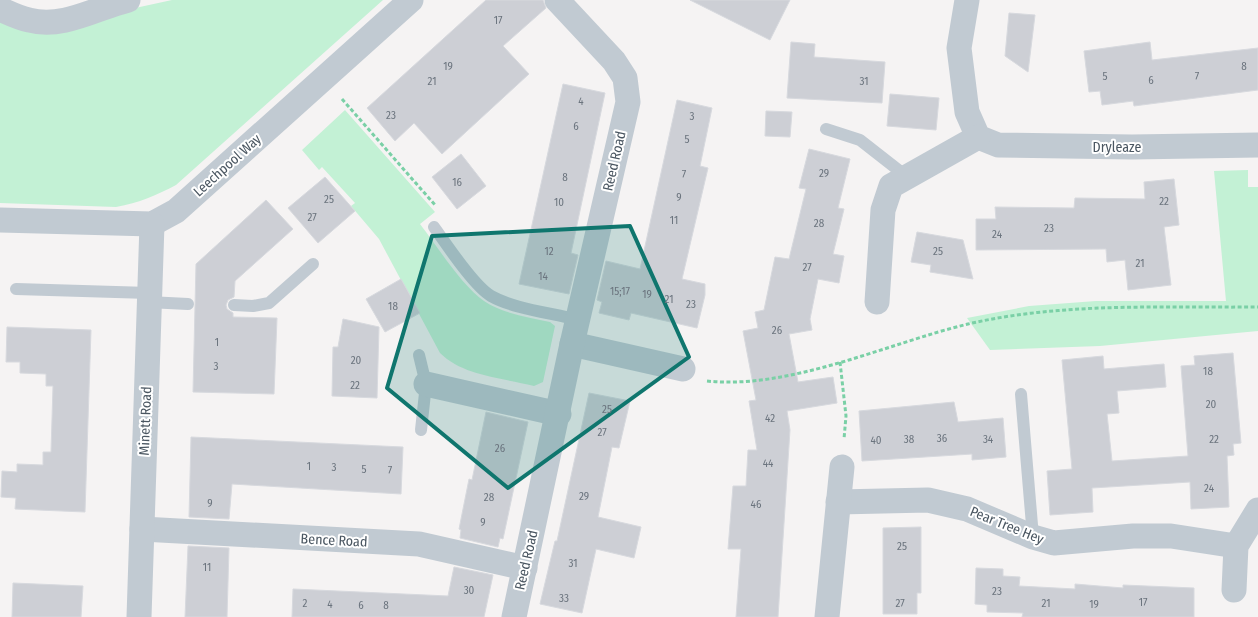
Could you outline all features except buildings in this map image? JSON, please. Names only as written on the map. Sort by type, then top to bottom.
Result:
[{"type":"street","points":[[0,9],[30,21],[56,21],[80,16],[128,0]]},
{"type":"street","name":"Leechpool Way","points":[[0,220],[152,224],[176,211],[411,0]]},
{"type":"street","name":"Reed Road","points":[[514,617],[572,344],[628,102],[625,78],[622,72],[558,0]]},
{"type":"street","points":[[878,302],[883,210],[891,186],[978,137],[967,112],[959,48],[967,0]]},
{"type":"street","name":"Dryleaze","points":[[978,137],[998,145],[1132,147],[1258,145]]},
{"type":"street","name":"Minett Road","points":[[139,617],[152,224]]},
{"type":"street","points":[[572,344],[683,369]]},
{"type":"street","points":[[426,384],[558,414]]},
{"type":"street","points":[[827,617],[842,467]]},
{"type":"street","name":"Pear Tree Hey","points":[[838,502],[928,500],[967,508],[1033,537],[1054,543],[1133,536],[1171,536],[1236,546]]},
{"type":"street","points":[[1234,590],[1236,546],[1258,510]]},
{"type":"street","name":"Bence Road","points":[[142,529],[419,544],[525,568]]},
{"type":"lane","points":[[826,129],[860,140],[906,176]]},
{"type":"lane","points":[[434,227],[479,286],[490,296],[504,302],[578,320]]},
{"type":"lane","points":[[234,305],[253,306],[269,303],[313,264]]},
{"type":"lane","points":[[16,289],[149,298],[188,304]]},
{"type":"lane","points":[[419,355],[426,384],[421,430]]},
{"type":"lane","points":[[1021,394],[1033,537]]},
{"type":"path","points":[[323,78],[440,211],[434,227]]},
{"type":"path","points":[[683,369],[693,380],[722,383],[777,377],[840,362],[968,324],[1029,312],[1096,308],[1258,307]]},
{"type":"path","points":[[840,362],[846,416],[842,467]]},
{"type":"highlighted area","points":[[630,226],[689,357],[508,488],[387,388],[432,236]]},
{"type":"green space","points":[[172,0],[383,0],[176,185],[147,198],[116,207],[0,203],[0,20],[126,10]]},
{"type":"green space","points":[[345,110],[435,212],[420,224],[467,286],[484,301],[499,309],[550,322],[555,326],[543,382],[534,386],[484,375],[460,367],[440,353],[379,239],[351,206],[355,203],[322,167],[319,170],[302,150]]},
{"type":"green space","points":[[1248,170],[1248,187],[1258,187],[1258,331],[1100,346],[990,350],[967,318],[1029,306],[1096,301],[1226,301],[1214,171]]}]
